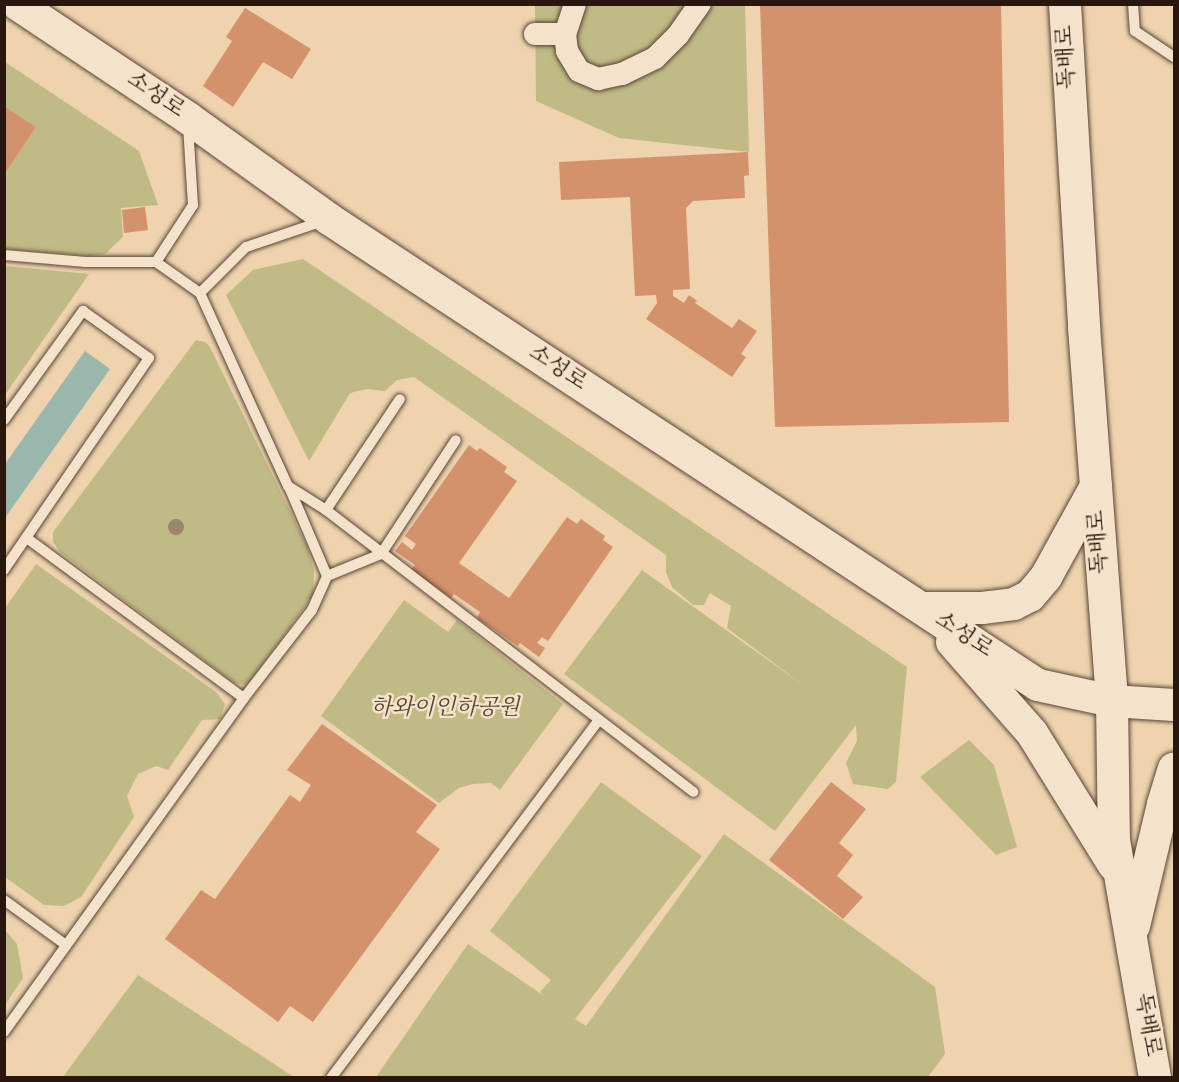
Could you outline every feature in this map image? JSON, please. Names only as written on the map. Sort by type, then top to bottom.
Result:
[{"type":"main road","name":"소성로","points":[[17,4],[188,118],[329,219],[1038,685],[1112,700],[1174,705]]},
{"type":"main road","name":"독배로","points":[[1065,4],[1112,700],[1114,840],[1155,1077]]},
{"type":"main road","points":[[921,608],[982,608],[1014,604],[1030,597],[1046,577],[1096,486]]},
{"type":"main road","points":[[921,608],[1019,716],[1119,874]]},
{"type":"main road","points":[[1131,939],[1163,804],[1174,768]]},
{"type":"street","points":[[575,4],[565,34],[567,51],[579,71],[598,79],[622,74],[655,58],[678,35],[700,4]]},
{"type":"street","points":[[536,34],[565,34]]},
{"type":"lane","points":[[1133,4],[1135,31],[1174,57]]},
{"type":"lane","points":[[156,262],[193,205],[188,118]]},
{"type":"lane","points":[[200,293],[246,247],[329,219]]},
{"type":"lane","points":[[4,255],[86,262],[156,262],[200,293],[327,576]]},
{"type":"lane","points":[[4,420],[83,311],[149,358],[4,570]]},
{"type":"lane","points":[[326,510],[400,399]]},
{"type":"lane","points":[[4,1032],[244,698],[312,610],[327,576],[381,554],[456,440]]},
{"type":"lane","points":[[288,486],[326,510],[693,792]]},
{"type":"lane","points":[[28,538],[244,698]]},
{"type":"lane","points":[[331,1077],[599,720]]},
{"type":"lane","points":[[4,900],[66,945]]},
{"type":"green space","points":[[535,5],[745,5],[749,152],[619,138],[536,101]]},
{"type":"green space","points":[[5,62],[139,151],[158,205],[121,208],[123,237],[105,254],[88,256],[5,249],[4,175],[36,127],[5,107]]},
{"type":"green space","points":[[303,259],[907,667],[896,782],[888,789],[853,784],[846,763],[857,741],[856,725],[775,831],[564,674],[642,570],[807,688],[727,628],[731,606],[710,593],[704,605],[693,605],[672,587],[666,572],[666,555],[414,377],[397,380],[385,391],[367,389],[350,393],[309,461],[226,295],[253,270]]},
{"type":"green space","points":[[4,266],[89,274],[5,395]]},
{"type":"green space","points":[[196,340],[205,342],[210,347],[307,546],[314,571],[313,594],[307,604],[249,683],[244,685],[233,682],[60,552],[53,542],[53,532]]},
{"type":"green space","points":[[36,564],[216,692],[225,704],[220,719],[202,720],[168,770],[156,766],[138,774],[127,796],[134,817],[81,897],[64,906],[44,905],[5,877],[5,608]]},
{"type":"green space","name":"하와이인하공원","points":[[404,600],[448,632],[457,620],[563,704],[500,790],[491,783],[472,784],[459,788],[439,803],[321,716]]},
{"type":"green space","points":[[969,740],[994,765],[1017,847],[996,855],[920,777]]},
{"type":"green space","points":[[601,782],[702,856],[575,1019],[586,1026],[724,834],[935,987],[945,1054],[928,1077],[376,1077],[468,944],[544,996],[540,992],[551,980],[490,931]]},
{"type":"green space","points":[[5,930],[17,944],[23,978],[5,1005]]},
{"type":"green space","points":[[138,975],[294,1077],[63,1077]]},
{"type":"water","points":[[85,351],[110,369],[5,518],[5,464]]},
{"type":"building","points":[[760,4],[1001,4],[1009,422],[775,427]]},
{"type":"building","points":[[245,8],[311,49],[292,79],[263,62],[233,107],[203,86],[232,41],[226,37]]},
{"type":"building","points":[[4,106],[36,127],[4,175]]},
{"type":"building","points":[[748,152],[749,175],[744,176],[745,198],[693,201],[686,208],[690,289],[673,290],[673,296],[684,303],[689,295],[697,301],[695,303],[732,328],[739,319],[757,331],[741,354],[746,357],[732,377],[646,319],[657,303],[656,295],[635,296],[630,197],[561,200],[559,162]]},
{"type":"building","points":[[145,207],[148,230],[124,233],[122,210]]},
{"type":"building","points":[[469,445],[477,451],[480,448],[507,467],[504,472],[517,481],[459,563],[509,598],[567,517],[577,524],[581,519],[605,536],[603,540],[613,547],[548,641],[542,637],[537,643],[545,648],[539,657],[520,643],[518,646],[477,618],[480,612],[454,594],[451,598],[411,570],[415,565],[395,551],[402,542],[412,550],[416,544],[405,536]]},
{"type":"building","points":[[322,724],[437,805],[416,832],[440,849],[313,1022],[290,1006],[278,1022],[165,939],[201,890],[215,899],[290,795],[300,802],[311,785],[287,770]]},
{"type":"building","points":[[831,782],[866,809],[839,843],[853,855],[837,876],[863,897],[843,919],[769,860]]}]
